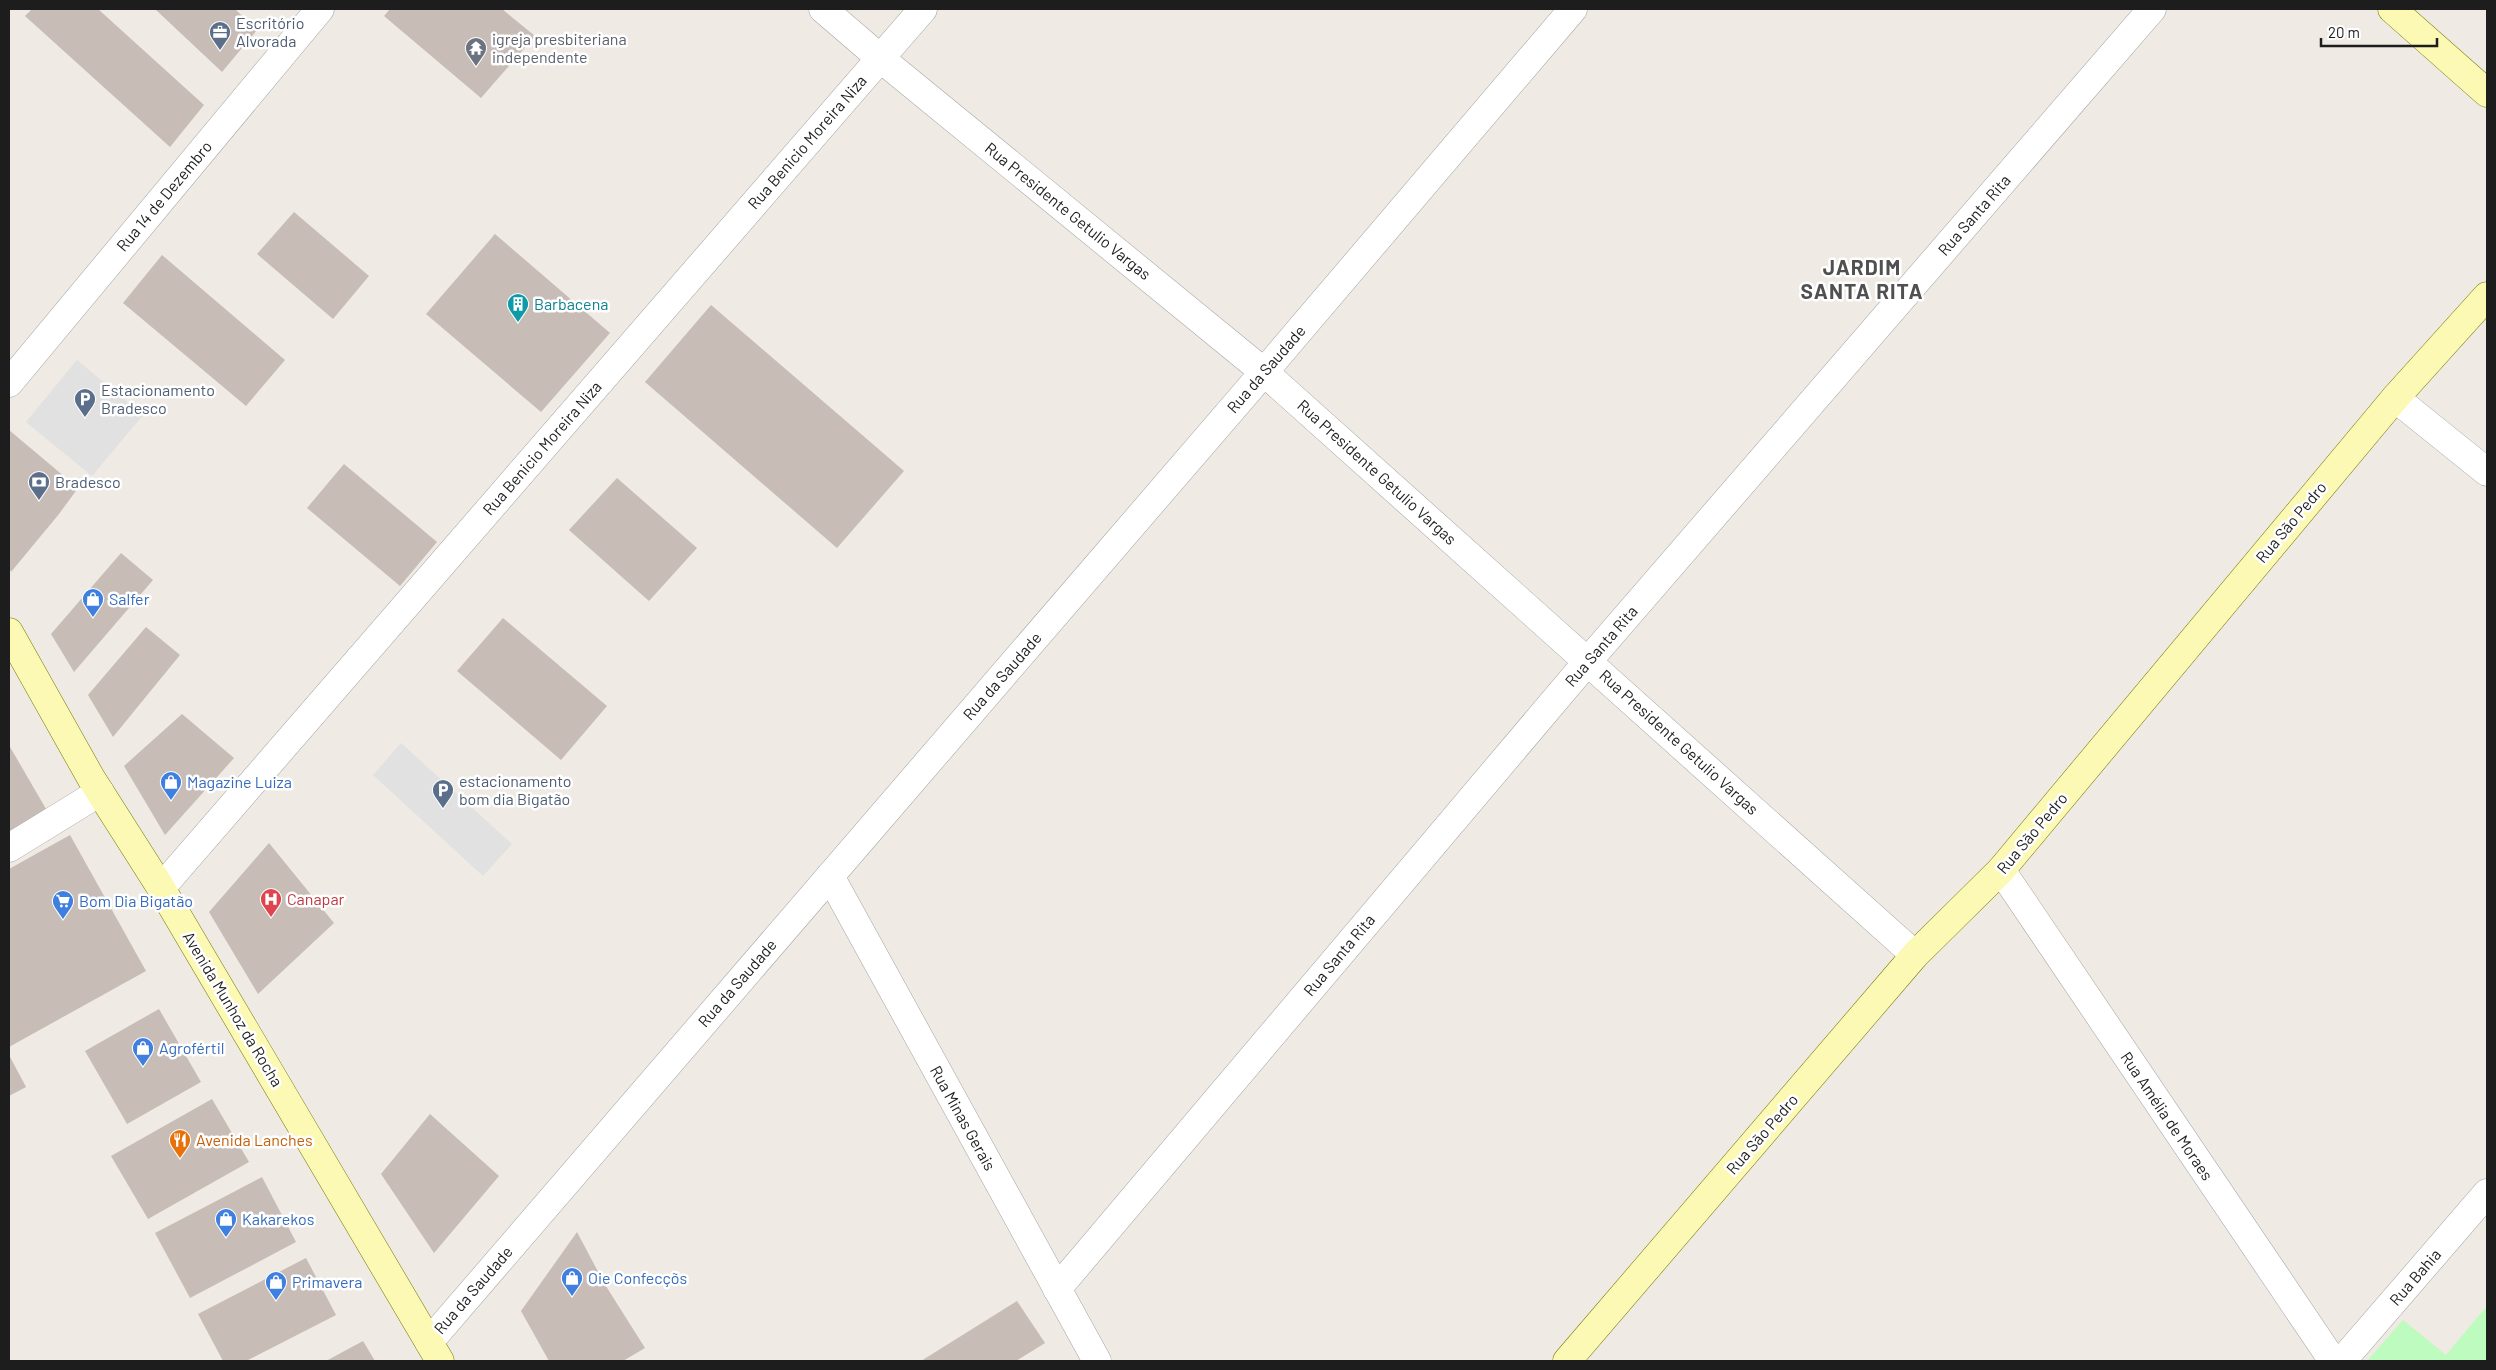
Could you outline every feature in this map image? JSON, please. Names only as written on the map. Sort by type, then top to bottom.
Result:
[{"type":"street","name":"Rua 14 de Dezembro","points":[[9,382],[320,9]]},
{"type":"street","name":"Rua Presidente Getulio Vargas","points":[[823,9],[880,58],[1264,372],[1588,660],[1915,955]]},
{"type":"street","name":"Rua Benicio Moreira Niza","points":[[161,888],[923,9]]},
{"type":"street","name":"Rua da Saudade","points":[[434,1352],[830,876],[1264,372],[1573,9]]},
{"type":"street","name":"Rua Santa Rita","points":[[1057,1289],[1588,660],[2152,9]]},
{"type":"street","points":[[2392,9],[2487,93]]},
{"type":"street","name":"Rua São Pedro","points":[[1567,1361],[1915,955],[2001,870],[2395,398],[2487,296]]},
{"type":"street","points":[[2395,398],[2487,472]]},
{"type":"street","name":"Avenida Munhoz da Rocha","points":[[9,632],[100,792],[161,888],[434,1352]]},
{"type":"street","points":[[9,848],[100,792]]},
{"type":"street","name":"Rua Amélia de Moraes","points":[[2001,870],[2333,1361]]},
{"type":"street","name":"Rua Minas Gerais","points":[[830,876],[1097,1361]]},
{"type":"street","name":"Rua Bahia","points":[[2342,1361],[2487,1193]]},
{"type":"green space","points":[[2487,1306],[2487,1361],[2367,1361],[2403,1320],[2446,1355]]},
{"type":"shaded area","name":"Estacionamento Bradesco","points":[[77,360],[143,415],[92,476],[26,422]]},
{"type":"shaded area","name":"estacionamento bom dia Bigatão","points":[[401,743],[512,844],[483,876],[373,775]]},
{"type":"building","points":[[32,9],[98,9],[204,105],[170,147],[25,16]]},
{"type":"building","name":"Escritório Alvorada","points":[[155,9],[235,9],[257,30],[222,72]]},
{"type":"building","name":"igreja presbiteriana independente","points":[[390,9],[502,9],[535,36],[481,98],[384,16]]},
{"type":"building","points":[[294,212],[369,276],[333,319],[257,254]]},
{"type":"building","name":"Barbacena","points":[[495,234],[610,333],[541,412],[426,314]]},
{"type":"building","points":[[162,255],[285,360],[246,406],[123,303]]},
{"type":"building","points":[[711,305],[904,471],[837,548],[645,382]]},
{"type":"building","name":"Bradesco","points":[[9,430],[78,488],[11,572],[9,567]]},
{"type":"building","points":[[344,464],[437,542],[400,586],[307,508]]},
{"type":"building","points":[[617,478],[697,548],[649,601],[569,530]]},
{"type":"building","name":"Salfer","points":[[121,553],[153,580],[74,672],[51,634]]},
{"type":"building","points":[[503,618],[607,706],[561,760],[457,671]]},
{"type":"building","points":[[146,627],[180,655],[113,737],[88,695]]},
{"type":"building","name":"Magazine Luiza","points":[[182,714],[234,758],[165,835],[124,766]]},
{"type":"building","points":[[9,747],[49,814],[9,836]]},
{"type":"building","name":"Bom Dia Bigatão","points":[[70,835],[146,971],[9,1047],[9,869]]},
{"type":"building","name":"Canapar","points":[[269,843],[334,923],[258,994],[209,912]]},
{"type":"building","name":"Agrofértil","points":[[159,1009],[201,1082],[127,1124],[85,1051]]},
{"type":"building","points":[[9,1055],[26,1087],[9,1096]]},
{"type":"building","name":"Avenida Lanches","points":[[212,1099],[249,1162],[148,1219],[111,1156]]},
{"type":"building","points":[[430,1114],[499,1176],[434,1253],[381,1174]]},
{"type":"building","name":"Kakarekos","points":[[262,1177],[296,1242],[190,1298],[155,1233]]},
{"type":"building","name":"Oie Confecçõs","points":[[577,1232],[604,1283],[645,1348],[623,1361],[549,1361],[521,1311]]},
{"type":"building","name":"Primavera","points":[[306,1258],[336,1315],[246,1361],[223,1361],[198,1314]]},
{"type":"building","points":[[1017,1301],[1045,1343],[1016,1361],[921,1361]]},
{"type":"building","points":[[363,1341],[375,1361],[326,1361]]},
{"type":"place","name":"Escritório Alvorada","points":[[220,51]]},
{"type":"place","name":"igreja presbiteriana independente","points":[[476,67]]},
{"type":"place","name":"Barbacena","points":[[518,323]]},
{"type":"place","name":"Estacionamento Bradesco","points":[[85,418]]},
{"type":"place","name":"Bradesco","points":[[39,501]]},
{"type":"place","name":"Salfer","points":[[93,618]]},
{"type":"place","name":"Magazine Luiza","points":[[171,801]]},
{"type":"place","name":"estacionamento bom dia Bigatão","points":[[443,809]]},
{"type":"place","name":"Canapar","points":[[271,918]]},
{"type":"place","name":"Bom Dia Bigatão","points":[[63,920]]},
{"type":"place","name":"Agrofértil","points":[[143,1067]]},
{"type":"place","name":"Avenida Lanches","points":[[180,1159]]},
{"type":"place","name":"Kakarekos","points":[[226,1238]]},
{"type":"place","name":"Oie Confecçõs","points":[[572,1297]]},
{"type":"place","name":"Primavera","points":[[276,1301]]},
{"type":"district","name":"JARDIM SANTA RITA","points":[[1862,280]]}]
